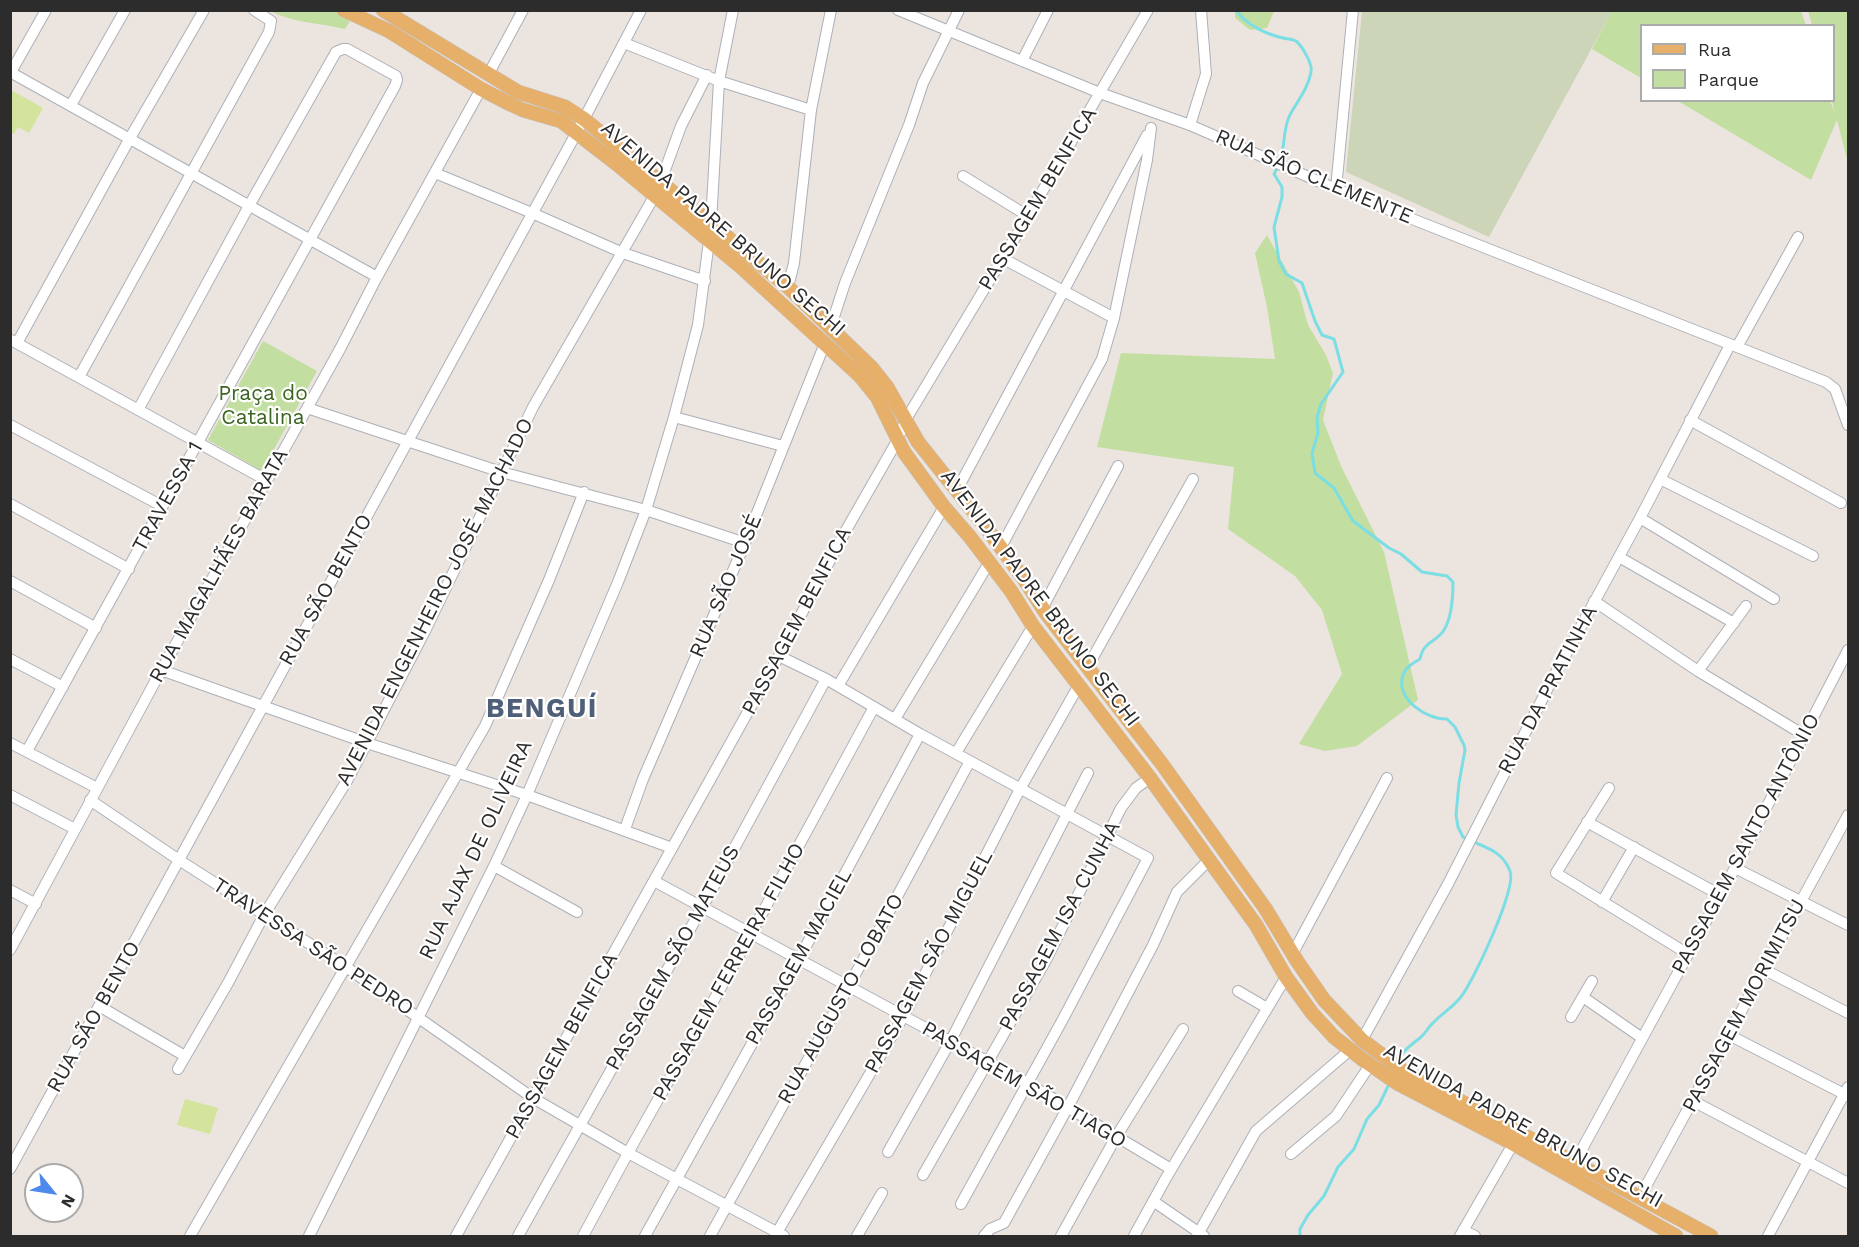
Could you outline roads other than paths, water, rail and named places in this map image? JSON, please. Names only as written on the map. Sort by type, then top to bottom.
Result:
[{"type":"main road","name":"AVENIDA PADRE BRUNO SECHI","points":[[344,10],[389,31],[481,89],[524,111],[561,120],[709,241],[825,343],[860,376],[877,397],[897,441],[944,507],[1011,591],[1033,626],[1210,859],[1312,1013],[1350,1050],[1397,1083],[1513,1144],[1667,1234]]},
{"type":"main road","name":"AVENIDA PADRE BRUNO SECHI","points":[[382,10],[518,92],[565,107],[584,119],[788,287],[872,368],[887,387],[918,442],[1001,547],[1088,668],[1162,764],[1268,913],[1324,1000],[1363,1038],[1401,1069],[1711,1236]]},
{"type":"main road","name":"RUA AJAX DE OLIVEIRA","points":[[709,241],[711,223]]},
{"type":"street","points":[[46,10],[11,72],[377,277]]},
{"type":"street","points":[[71,105],[125,10]]},
{"type":"street","points":[[204,10],[14,342],[266,480]]},
{"type":"street","points":[[79,377],[271,26],[267,18],[254,10]]},
{"type":"street","points":[[488,75],[523,10]]},
{"type":"street","name":"RUA SÃO BENTO","points":[[10,1169],[577,132],[641,10]]},
{"type":"street","name":"RUA AJAX DE OLIVEIRA","points":[[711,223],[719,81],[733,10]]},
{"type":"street","points":[[788,287],[794,263],[811,110],[831,10]]},
{"type":"street","name":"RUA SÃO CLEMENTE","points":[[897,10],[1022,62],[1190,125],[1336,189],[1734,346]]},
{"type":"street","points":[[830,329],[845,283],[909,125],[923,83],[959,10]]},
{"type":"street","points":[[1022,62],[1048,10]]},
{"type":"street","name":"PASSAGEM BENFICA","points":[[459,1236],[897,441],[905,421],[1148,10]]},
{"type":"street","points":[[1190,125],[1206,74],[1201,10]]},
{"type":"street","points":[[1336,189],[1353,10]]},
{"type":"street","points":[[624,43],[719,81],[811,110]]},
{"type":"street","name":"TRAVESSA 1","points":[[27,751],[395,86],[396,76],[347,49],[336,52],[250,204]]},
{"type":"street","points":[[661,181],[681,126],[708,75]]},
{"type":"street","name":"RUA MAGALHÃES BARATA","points":[[10,950],[161,670],[481,89]]},
{"type":"street","points":[[957,490],[1151,128],[1157,112]]},
{"type":"street","points":[[1001,547],[1102,359],[1114,318],[1147,160],[1151,128]]},
{"type":"street","points":[[435,173],[622,253],[705,280]]},
{"type":"street","points":[[963,176],[1028,216]]},
{"type":"street","name":"AVENIDA ENGENHEIRO JOSÉ MACHADO","points":[[178,1069],[264,915],[348,779],[425,631],[533,407],[654,195]]},
{"type":"street","points":[[138,410],[250,204]]},
{"type":"street","name":"RUA DA PRATINHA","points":[[1363,1038],[1470,841],[1690,420],[1798,237]]},
{"type":"street","name":"RUA AJAX DE OLIVEIRA","points":[[309,1236],[494,866],[527,795],[618,582],[646,510],[674,417],[698,325],[709,241]]},
{"type":"street","points":[[1002,258],[1114,318]]},
{"type":"street","name":"RUA SÃO JOSÉ","points":[[625,829],[643,779],[745,543],[825,343]]},
{"type":"street","points":[[1734,346],[1826,382],[1835,389],[1848,425]]},
{"type":"street","points":[[307,408],[501,472],[646,510],[745,543]]},
{"type":"street","points":[[674,417],[783,446]]},
{"type":"street","points":[[1690,420],[1841,503]]},
{"type":"street","points":[[10,424],[162,506]]},
{"type":"street","points":[[1043,607],[1118,466]]},
{"type":"street","points":[[1088,668],[1193,479]]},
{"type":"street","points":[[1660,479],[1813,556]]},
{"type":"street","points":[[190,1236],[485,726],[553,571],[584,492]]},
{"type":"street","points":[[10,504],[129,569]]},
{"type":"street","points":[[838,686],[944,507]]},
{"type":"street","points":[[1640,519],[1774,599]]},
{"type":"street","points":[[1619,557],[1734,623]]},
{"type":"street","points":[[895,719],[989,563]]},
{"type":"street","points":[[10,581],[96,628]]},
{"type":"street","points":[[1594,601],[1698,671],[1804,735]]},
{"type":"street","points":[[1698,671],[1746,606]]},
{"type":"street","points":[[956,753],[1033,626]]},
{"type":"street","name":"PASSAGEM SANTO ANTÔNIO","points":[[1575,1161],[1735,868],[1848,650]]},
{"type":"street","points":[[779,656],[826,679],[920,734],[1148,858],[960,1204]]},
{"type":"street","points":[[10,659],[63,687]]},
{"type":"street","points":[[161,670],[367,743],[625,829],[672,848]]},
{"type":"street","name":"PASSAGEM SÃO MATEUS","points":[[518,1236],[703,906],[826,679]]},
{"type":"street","name":"PASSAGEM SÃO MIGUEL","points":[[779,1235],[903,1017],[1020,789],[1079,685]]},
{"type":"street","name":"PASSAGEM FERREIRA FILHO","points":[[583,1236],[874,707]]},
{"type":"street","name":"PASSAGEM MACIEL","points":[[645,1236],[920,734]]},
{"type":"street","points":[[10,742],[97,788]]},
{"type":"street","name":"RUA AUGUSTO LOBATO","points":[[710,1236],[849,986],[970,761]]},
{"type":"street","points":[[888,1152],[950,1042],[1078,788],[1088,773]]},
{"type":"street","name":"PASSAGEM ISA CUNHA","points":[[923,1175],[1046,960],[1122,808],[1136,788],[1150,778]]},
{"type":"street","points":[[1293,953],[1387,778]]},
{"type":"street","points":[[1609,788],[1556,871],[1557,875],[1688,954]]},
{"type":"street","points":[[10,795],[75,829]]},
{"type":"street","name":"TRAVESSA SÃO PEDRO","points":[[90,800],[346,967],[533,1098],[628,1153],[779,1235]]},
{"type":"street","name":"PASSAGEM MORIMITSU","points":[[1640,1197],[1802,901],[1844,834],[1848,815]]},
{"type":"street","points":[[1587,822],[1720,895]]},
{"type":"street","points":[[1602,902],[1634,847]]},
{"type":"street","points":[[984,1236],[990,1229],[1004,1223],[1153,945],[1177,892],[1210,859]]},
{"type":"street","points":[[494,866],[577,912]]},
{"type":"street","points":[[1735,868],[1848,925]]},
{"type":"street","name":"PASSAGEM SÃO TIAGO","points":[[654,880],[1027,1083],[1171,1169]]},
{"type":"street","points":[[10,890],[36,904]]},
{"type":"street","points":[[1765,970],[1848,1013]]},
{"type":"street","points":[[1134,1236],[1171,1169],[1286,977]]},
{"type":"street","points":[[1571,1017],[1592,981]]},
{"type":"street","points":[[1238,991],[1267,1008]]},
{"type":"street","points":[[1583,998],[1642,1038]]},
{"type":"street","points":[[99,1006],[185,1056]]},
{"type":"street","points":[[1061,1236],[1116,1137],[1183,1029]]},
{"type":"street","points":[[1729,1035],[1847,1092],[1767,1236]]},
{"type":"street","points":[[1153,1201],[1200,1235],[1256,1131],[1350,1050]]},
{"type":"street","points":[[1290,1154],[1336,1116],[1370,1065]]},
{"type":"street","points":[[1693,1101],[1848,1183]]},
{"type":"street","points":[[1475,1236],[1461,1233],[1513,1144]]},
{"type":"street","points":[[857,1236],[882,1193]]},
{"type":"waterway","points":[[1236,10],[1257,28],[1296,41],[1306,55],[1311,69],[1307,85],[1289,117],[1281,159],[1274,174],[1282,187],[1282,197],[1274,227],[1279,261],[1286,274],[1302,283],[1322,335],[1334,339],[1343,372],[1321,404],[1317,417],[1318,433],[1312,453],[1315,473],[1334,488],[1353,521],[1389,548],[1401,554],[1422,572],[1447,576],[1453,582],[1452,606],[1447,625],[1441,634],[1424,648],[1420,659],[1406,670],[1402,684],[1408,700],[1422,712],[1447,719],[1455,727],[1465,750],[1456,815],[1458,827],[1463,837],[1490,849],[1501,857],[1510,871],[1507,896],[1501,915],[1466,989],[1457,1002],[1401,1055]]},
{"type":"waterway","points":[[1300,1236],[1300,1229],[1308,1215],[1324,1196],[1338,1167],[1354,1149],[1367,1119],[1379,1105],[1390,1082]]},
{"type":"district","name":"BENGUÍ","points":[[542,709]]},
{"type":"park label","name":"Praça do Catalina","points":[[263,406]]}]
